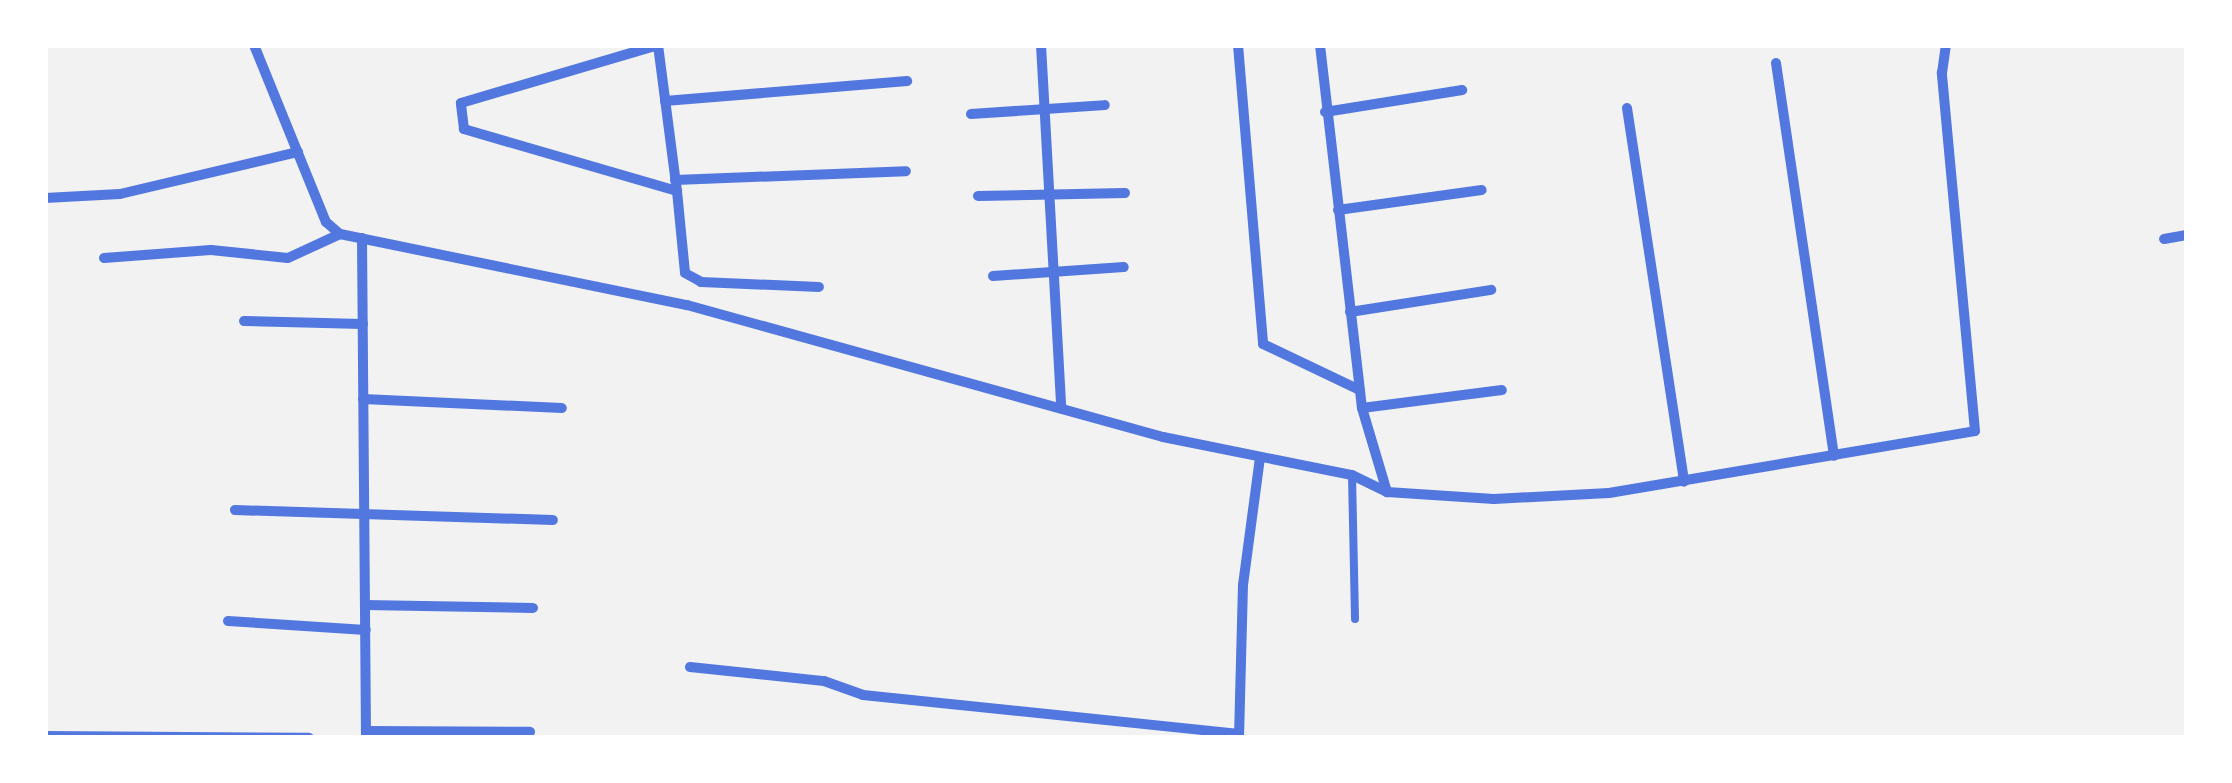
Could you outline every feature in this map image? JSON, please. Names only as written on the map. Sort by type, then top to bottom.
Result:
[{"type":"street","points":[[254,45],[326,222],[340,234],[688,305],[1062,408],[1260,457],[1352,475],[1387,492],[1494,499],[1684,482],[1975,431],[1942,72],[1946,45]]},
{"type":"street","points":[[819,287],[689,278],[676,186],[664,101],[658,45],[461,103],[458,120],[464,129],[676,186],[906,171]]},
{"type":"street","points":[[1041,45],[1062,408]]},
{"type":"street","points":[[1238,45],[1262,344],[1360,390]]},
{"type":"street","points":[[1320,45],[1362,408],[1387,492]]},
{"type":"street","points":[[1776,64],[1834,456]]},
{"type":"street","points":[[664,101],[907,81]]},
{"type":"street","points":[[1325,112],[1462,90]]},
{"type":"street","points":[[972,114],[1106,105]]},
{"type":"street","points":[[1627,108],[1684,482]]},
{"type":"street","points":[[45,198],[120,194],[298,152]]},
{"type":"street","points":[[1338,210],[1482,190]]},
{"type":"street","points":[[978,196],[1125,193]]},
{"type":"street","points":[[104,258],[211,250],[288,258],[340,234]]},
{"type":"street","points":[[2164,238],[2187,234]]},
{"type":"street","points":[[362,238],[366,734],[530,732]]},
{"type":"street","points":[[992,276],[1124,267]]},
{"type":"street","points":[[1350,312],[1491,290]]},
{"type":"street","points":[[244,321],[362,324]]},
{"type":"street","points":[[1362,408],[1502,390]]},
{"type":"street","points":[[363,400],[562,408]]},
{"type":"street","points":[[690,668],[824,681],[862,695],[1239,736],[1243,585],[1260,457]]},
{"type":"street","points":[[235,510],[553,520]]},
{"type":"street","points":[[365,605],[532,608]]},
{"type":"street","points":[[228,621],[366,630]]},
{"type":"street","points":[[45,736],[309,738]]},
{"type":"lane","points":[[1352,475],[1355,619]]}]
